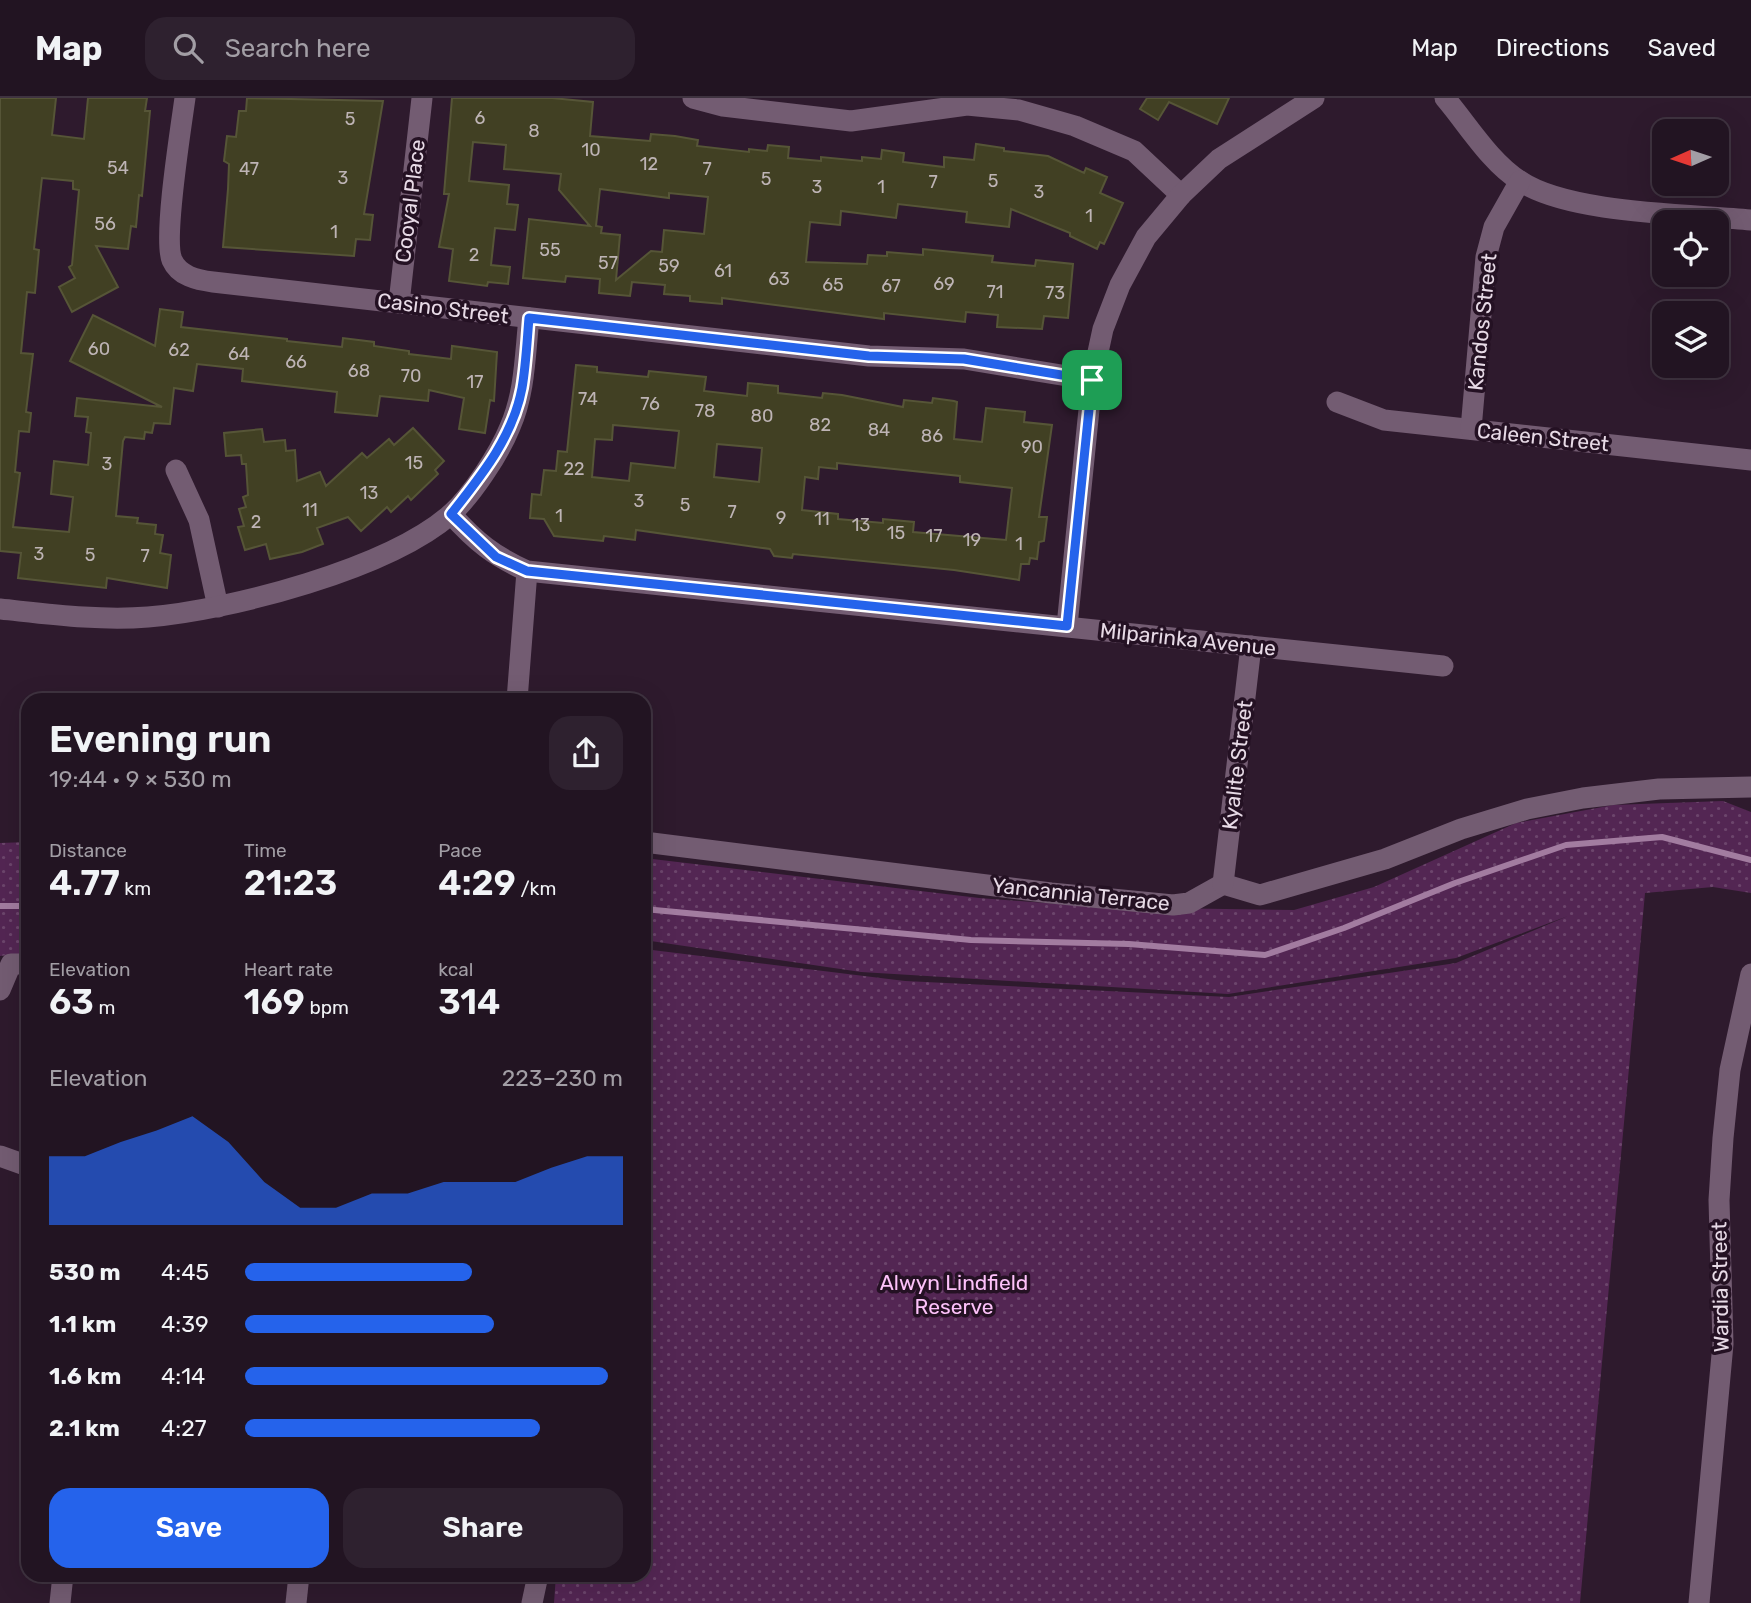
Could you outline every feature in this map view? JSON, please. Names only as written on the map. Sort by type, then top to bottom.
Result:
[{"type":"street","name":"Casino Street","points":[[185,98],[169,245],[179,270],[205,281],[869,356],[964,359],[1092,380]]},
{"type":"street","name":"Cooyal Place","points":[[399,303],[422,98]]},
{"type":"street","points":[[693,98],[723,106],[851,121],[967,105],[1019,110],[1075,126],[1134,151],[1181,195]]},
{"type":"street","points":[[1067,626],[1092,380],[1103,329],[1120,285],[1146,237],[1181,195],[1219,159],[1314,98]]},
{"type":"street","points":[[1445,98],[1492,155],[1520,181],[1553,197],[1590,205],[1751,220]]},
{"type":"street","name":"Kandos Street","points":[[1471,429],[1486,257],[1494,227],[1520,181]]},
{"type":"street","points":[[0,609],[64,616],[147,617],[218,607],[340,573],[384,555],[451,514],[487,469],[510,428],[522,389],[529,318]]},
{"type":"street","name":"Caleen Street","points":[[1337,402],[1384,419],[1751,460]]},
{"type":"street","points":[[176,470],[199,520],[218,607]]},
{"type":"street","name":"Milparinka Avenue","points":[[451,514],[496,557],[527,571],[1443,666]]},
{"type":"street","points":[[518,693],[527,571]]},
{"type":"street","name":"Kyalite Street","points":[[1223,884],[1251,646]]},
{"type":"street","points":[[1223,884],[1260,895],[1374,863],[1461,829],[1583,798],[1659,789],[1751,787]]},
{"type":"street","name":"Yancannia Terrace","points":[[651,843],[1037,891],[1173,905],[1189,903],[1223,884]]},
{"type":"street","points":[[0,990],[20,964]]},
{"type":"street","name":"Wardia Street","points":[[1699,1603],[1723,1344],[1719,1200],[1723,1138],[1730,1070],[1751,974]]},
{"type":"street","points":[[0,1156],[21,1164]]},
{"type":"street","points":[[60,1603],[62,1582]]},
{"type":"street","points":[[296,1603],[298,1582]]},
{"type":"street","points":[[532,1603],[536,1582]]},
{"type":"green space","name":"Alwyn Lindfield Reserve","points":[[1723,801],[1751,812],[1751,893],[1713,887],[1645,893],[1580,1603],[554,1603],[556,1582],[651,1582],[651,950],[905,981],[1229,997],[1456,963],[1568,916],[1456,958],[1228,994],[861,972],[651,941],[651,859],[979,898],[1099,907],[1294,910],[1374,887],[1516,823],[1613,805]]},
{"type":"green space","points":[[21,842],[21,954],[0,956],[0,843]]},
{"type":"building","points":[[0,98],[56,98],[52,135],[84,139],[88,98],[147,98],[145,111],[150,111],[142,196],[139,195],[136,227],[131,226],[128,249],[96,246],[118,287],[72,312],[59,287],[75,278],[69,267],[72,265],[79,190],[73,189],[73,181],[42,178],[34,249],[39,250],[35,293],[27,292],[21,353],[33,354],[26,412],[31,413],[29,432],[19,431],[15,472],[20,473],[13,527],[69,532],[73,497],[51,494],[54,461],[88,465],[91,433],[86,432],[88,417],[75,416],[77,398],[162,407],[70,361],[93,315],[155,346],[160,309],[183,312],[181,327],[287,341],[342,347],[343,338],[374,342],[374,346],[409,351],[409,354],[451,359],[452,346],[497,352],[494,401],[490,400],[485,433],[459,429],[464,398],[429,390],[428,401],[380,396],[377,416],[335,412],[337,392],[242,381],[243,369],[197,364],[193,391],[174,388],[170,424],[154,423],[152,433],[145,432],[144,439],[125,437],[123,441],[116,516],[138,518],[137,523],[156,525],[155,534],[163,535],[160,553],[171,555],[167,588],[107,578],[106,588],[18,578],[21,553],[0,551]]},
{"type":"building","points":[[247,98],[383,101],[364,214],[373,215],[370,240],[356,239],[354,256],[223,247],[229,164],[224,161],[227,136],[236,137],[239,111],[246,111]]},
{"type":"building","points":[[452,98],[552,98],[593,102],[590,136],[650,141],[651,134],[675,136],[698,140],[697,146],[749,152],[749,149],[767,151],[768,145],[789,147],[788,158],[821,161],[821,157],[862,161],[862,157],[881,159],[882,150],[904,153],[903,162],[944,167],[944,157],[974,160],[976,144],[1004,148],[1004,151],[1048,156],[1084,173],[1086,168],[1107,177],[1100,193],[1123,203],[1104,244],[1100,242],[1097,249],[1070,236],[1070,233],[1011,209],[1009,227],[966,222],[967,212],[898,204],[896,218],[841,211],[840,225],[810,222],[806,262],[867,264],[868,255],[887,256],[887,252],[923,255],[923,249],[993,256],[992,262],[1035,266],[1036,260],[1073,264],[1068,318],[1044,316],[1042,329],[997,327],[998,315],[966,312],[965,322],[884,313],[884,319],[722,298],[722,304],[690,301],[690,296],[664,294],[665,285],[632,282],[630,296],[599,293],[600,279],[566,276],[565,282],[523,278],[529,219],[590,226],[559,190],[561,174],[504,169],[506,145],[473,142],[469,181],[509,185],[507,204],[518,205],[515,230],[495,228],[491,265],[510,267],[508,284],[488,282],[487,286],[449,281],[453,249],[439,247],[449,194],[444,194]],"holes":[[[600,189],[669,198],[669,193],[708,197],[704,234],[664,230],[662,252],[651,251],[616,280],[620,235],[601,233],[602,227],[596,226]]]},
{"type":"building","points":[[1147,98],[1229,98],[1217,124],[1169,102],[1158,120],[1140,109]]},
{"type":"building","points":[[576,365],[597,367],[597,372],[648,377],[649,371],[706,377],[704,391],[747,396],[748,383],[778,386],[778,393],[822,398],[823,393],[842,395],[903,407],[904,400],[932,403],[933,398],[954,401],[957,402],[954,439],[982,442],[986,408],[1025,412],[1024,422],[1052,425],[1039,517],[1047,517],[1044,541],[1039,542],[1037,559],[1030,558],[1029,564],[1021,564],[1019,580],[954,570],[793,554],[792,558],[774,556],[770,549],[636,530],[635,540],[604,536],[603,541],[554,536],[544,519],[530,518],[532,494],[541,495],[544,470],[556,471],[558,451],[567,452]],"holes":[[[613,425],[679,431],[675,468],[631,463],[629,481],[592,477],[595,439],[612,440]],[[717,444],[762,448],[759,482],[714,477]],[[837,463],[960,476],[960,482],[1012,488],[1006,540],[913,532],[914,522],[883,519],[883,523],[838,519],[838,514],[802,510],[805,477],[818,479],[819,467],[837,469]]]},
{"type":"building","points":[[413,428],[444,461],[435,470],[438,474],[411,500],[408,496],[391,512],[387,507],[361,531],[348,517],[317,528],[323,544],[302,552],[270,559],[266,544],[245,550],[238,527],[244,526],[239,509],[246,507],[243,497],[248,495],[246,464],[242,464],[241,455],[226,456],[224,433],[262,429],[264,442],[285,440],[286,451],[295,450],[297,481],[320,472],[326,486],[362,453],[367,458],[389,439],[394,445]]},
{"type":"waterway","points":[[651,910],[971,940],[1129,944],[1265,955],[1344,928],[1455,883],[1566,845],[1662,837],[1751,860]]},
{"type":"waterway","points":[[0,906],[21,906]]},
{"type":"route","points":[[529,318],[869,356],[917,360],[964,359],[1014,365],[1092,380],[1067,626],[527,571],[496,557],[471,537],[451,514],[487,469],[510,428],[522,389],[529,318]]}]
